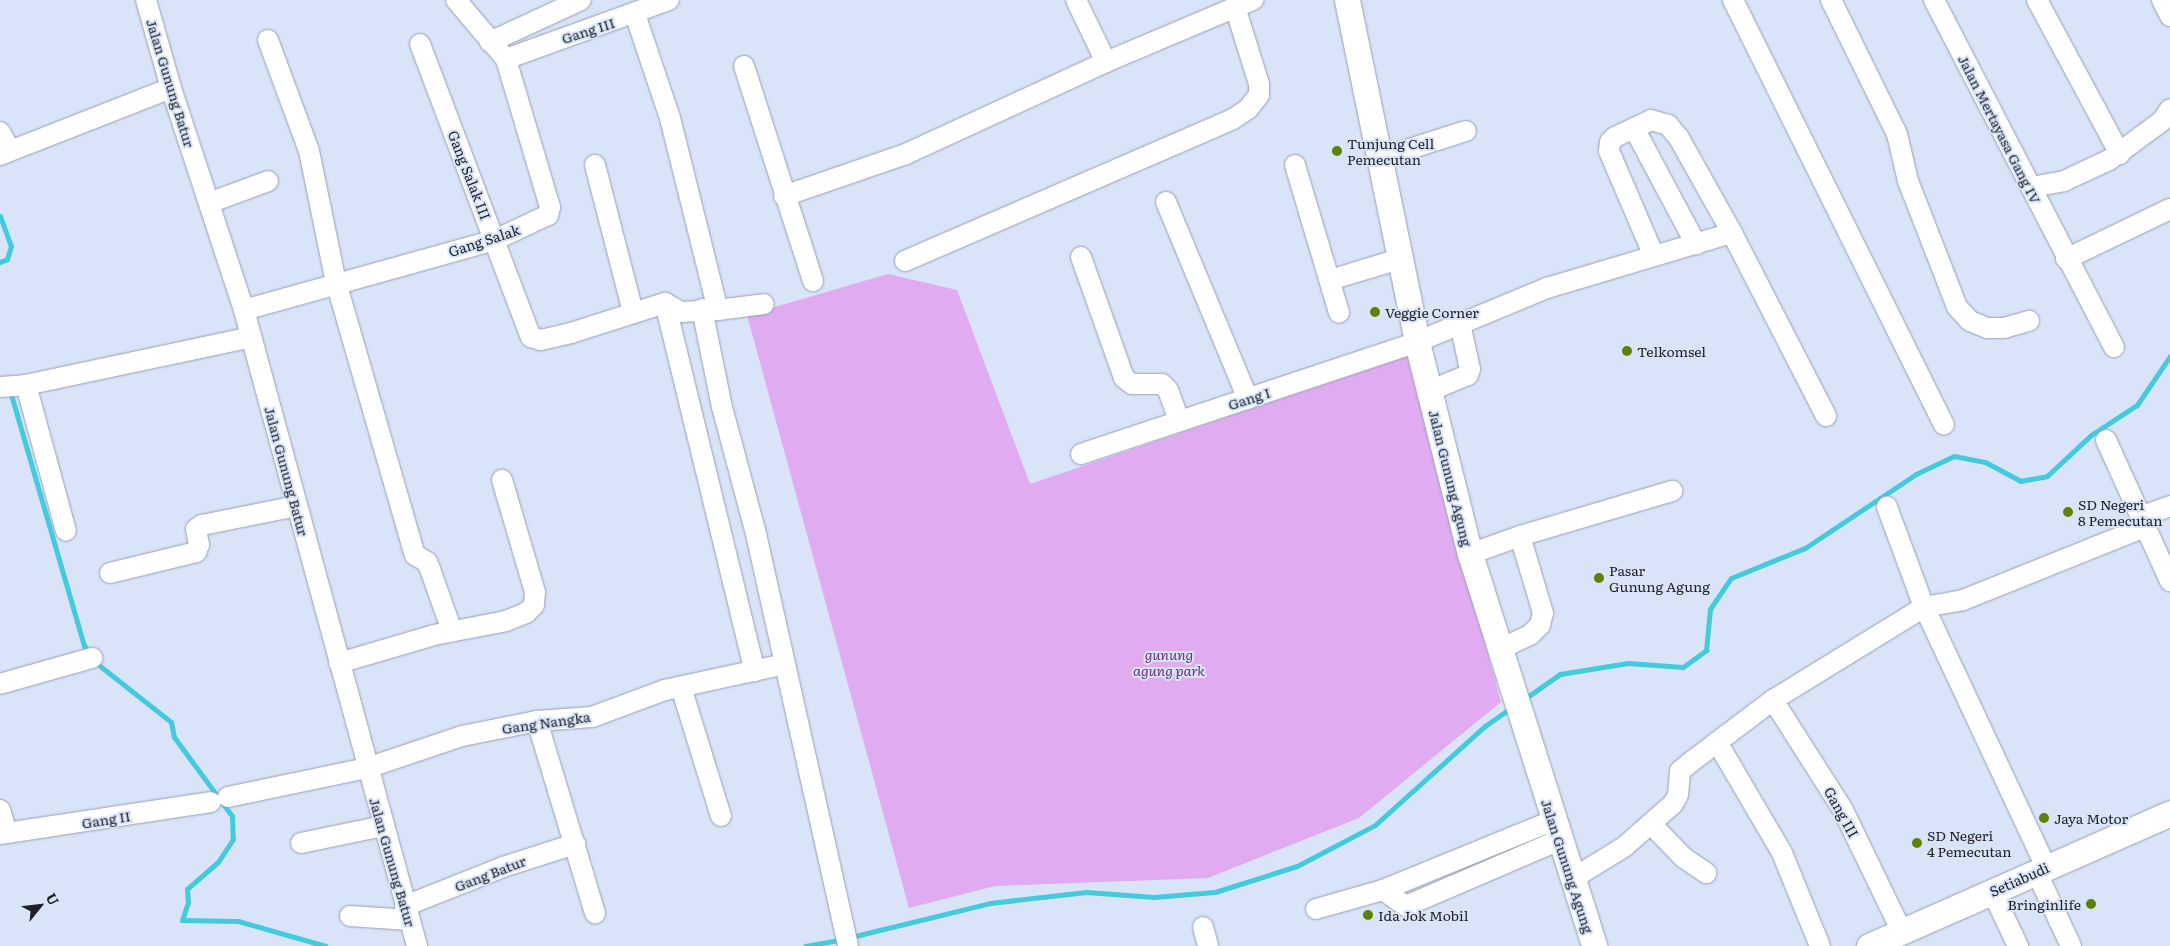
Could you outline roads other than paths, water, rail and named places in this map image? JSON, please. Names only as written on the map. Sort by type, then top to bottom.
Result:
[{"type":"main road","name":"Jalan Gunung Agung","points":[[1348,0],[1417,342],[1470,554],[1594,946]]},
{"type":"main road","name":"Setiabudi","points":[[1875,945],[1901,930],[2170,813]]},
{"type":"street","name":"Jalan Gunung Batur","points":[[146,0],[171,88],[244,310],[367,768],[417,946]]},
{"type":"street","name":"Gang Salak","points":[[244,310],[336,282],[495,240],[539,221],[550,212],[506,58],[490,42],[456,0]]},
{"type":"street","points":[[490,42],[581,0]]},
{"type":"street","name":"Gang III","points":[[506,58],[635,14],[669,0]]},
{"type":"street","points":[[1076,0],[1106,62]]},
{"type":"street","points":[[784,196],[906,154],[1106,62],[1254,0]]},
{"type":"street","points":[[1733,0],[1944,425]]},
{"type":"street","points":[[1831,0],[1897,134],[1908,181],[1957,307],[1970,321],[1987,328],[2004,328],[2029,322]]},
{"type":"street","name":"Jalan Mertayasa Gang IV","points":[[1934,0],[2031,187],[2066,259],[2114,347]]},
{"type":"street","points":[[2037,0],[2120,154]]},
{"type":"street","points":[[2162,0],[2170,16]]},
{"type":"street","points":[[905,261],[1233,119],[1248,109],[1259,96],[1259,84],[1235,7]]},
{"type":"street","points":[[635,14],[670,118],[710,310],[722,407],[736,454],[848,940]]},
{"type":"street","points":[[268,40],[309,151],[336,282],[416,555],[427,562],[430,569],[443,633]]},
{"type":"street","name":"Gang Salak III","points":[[420,44],[495,240],[528,334],[534,340],[541,340],[634,312]]},
{"type":"street","points":[[744,66],[784,196],[813,281]]},
{"type":"street","points":[[0,132],[5,153],[171,88]]},
{"type":"street","points":[[2031,187],[2064,181],[2120,154],[2162,121],[2170,109]]},
{"type":"street","points":[[1654,256],[1610,150],[1610,142],[1615,136],[1651,120],[1668,125],[1679,138],[1732,233],[1826,416]]},
{"type":"street","points":[[1634,128],[1696,244]]},
{"type":"street","points":[[1381,158],[1466,131]]},
{"type":"street","points":[[596,165],[634,312],[665,303],[681,312],[764,304]]},
{"type":"street","points":[[1295,165],[1339,312]]},
{"type":"street","points":[[209,203],[268,181]]},
{"type":"street","points":[[1166,202],[1248,399]]},
{"type":"street","points":[[2066,259],[2170,209]]},
{"type":"street","name":"Gang I","points":[[1081,454],[1417,342],[1546,288],[1732,233]]},
{"type":"street","points":[[1081,257],[1124,378],[1132,384],[1162,384],[1168,390],[1179,421]]},
{"type":"street","points":[[1330,280],[1399,259]]},
{"type":"street","points":[[665,303],[755,671]]},
{"type":"street","points":[[1429,391],[1468,375],[1470,369],[1460,324]]},
{"type":"street","points":[[66,531],[12,386],[251,337]]},
{"type":"street","points":[[2106,440],[2170,581]]},
{"type":"street","points":[[339,663],[443,633],[517,618],[534,605],[535,592],[502,480]]},
{"type":"street","points":[[1470,554],[1520,536],[1672,491]]},
{"type":"street","points":[[110,573],[196,552],[199,545],[196,529],[202,525],[297,506]]},
{"type":"street","points":[[1572,879],[1624,847],[1651,824],[1673,804],[1678,795],[1680,771],[1773,700],[1924,607],[1963,600],[2143,522],[2170,506]]},
{"type":"street","points":[[1888,507],[1924,607],[2041,869],[2071,946]]},
{"type":"street","points":[[1500,649],[1530,636],[1540,625],[1543,613],[1520,536]]},
{"type":"street","points":[[0,684],[92,658]]},
{"type":"street","name":"Gang Nangka","points":[[220,800],[367,768],[462,736],[537,721],[592,716],[681,686],[785,664]]},
{"type":"street","points":[[681,686],[721,816]]},
{"type":"street","name":"Gang III","points":[[1773,700],[1843,810],[1901,930]]},
{"type":"street","points":[[537,721],[595,913]]},
{"type":"street","points":[[1717,742],[1780,848],[1820,946]]},
{"type":"street","name":"Gang II","points":[[3,833],[220,800]]},
{"type":"street","points":[[0,810],[3,833]]},
{"type":"street","points":[[1651,824],[1684,858],[1706,873]]},
{"type":"street","points":[[301,843],[383,826]]},
{"type":"street","points":[[1316,909],[1383,890],[1406,906],[1556,830]]},
{"type":"street","name":"Gang Batur","points":[[407,913],[504,867],[575,844]]},
{"type":"street","points":[[1992,891],[2018,946]]},
{"type":"street","points":[[350,916],[407,913]]},
{"type":"waterway","points":[[0,216],[11,246],[7,259],[0,262]]},
{"type":"waterway","points":[[1523,700],[1560,674],[1628,663],[1683,667],[1706,650],[1710,609],[1731,578],[1805,548],[1916,474],[1954,456],[1985,462],[2020,481],[2047,476],[2091,435],[2137,405],[2170,356]]},
{"type":"waterway","points":[[10,391],[84,645],[89,653]]},
{"type":"waterway","points":[[95,662],[171,722],[174,737],[232,816],[233,839],[218,862],[187,889],[188,902],[182,920],[238,921],[326,946]]},
{"type":"waterway","points":[[851,937],[990,903],[1086,892],[1154,897],[1215,892],[1297,866],[1375,825],[1485,726],[1512,707]]},
{"type":"waterway","points":[[805,946],[843,939]]},
{"type":"place","name":"Tunjung Cell Pemecutan","points":[[1337,151]]},
{"type":"place","name":"Veggie Corner","points":[[1375,312]]},
{"type":"place","name":"Telkomsel","points":[[1627,351]]},
{"type":"place","name":"SD Negeri 8 Pemecutan","points":[[2068,512]]},
{"type":"place","name":"Pasar Gunung Agung","points":[[1599,578]]},
{"type":"place","name":"Jaya Motor","points":[[2044,818]]},
{"type":"place","name":"SD Negeri 4 Pemecutan","points":[[1917,843]]},
{"type":"place","name":"Bringinlife","points":[[2091,904]]},
{"type":"place","name":"Ida Jok Mobil","points":[[1368,915]]},
{"type":"park label","name":"gunung agung park","points":[[1169,662]]}]
